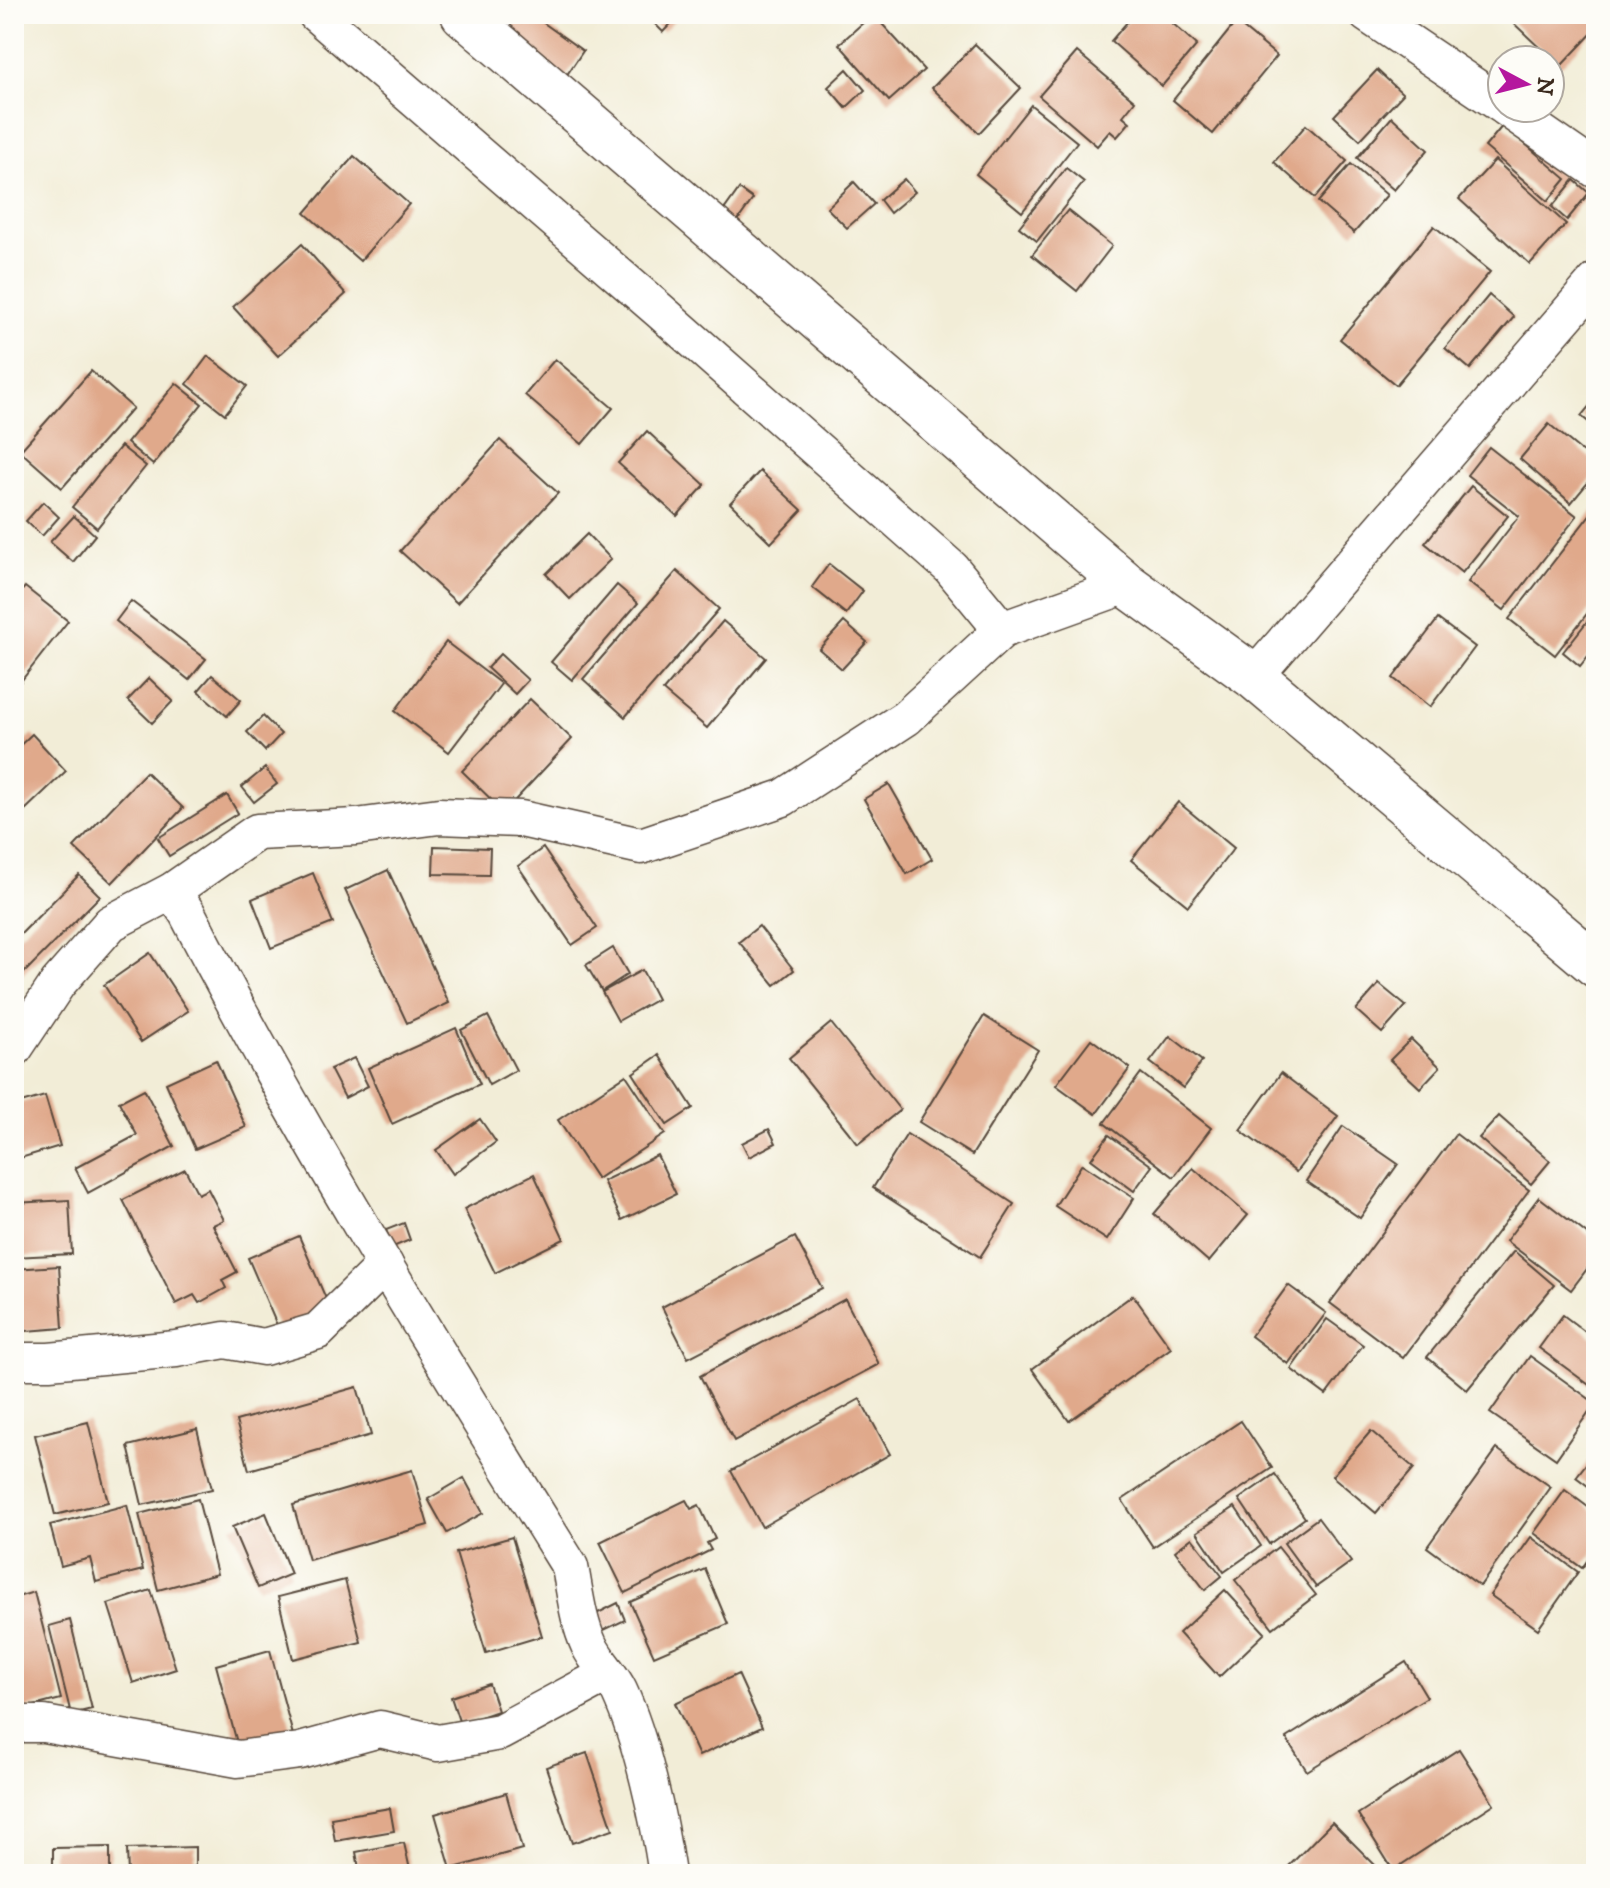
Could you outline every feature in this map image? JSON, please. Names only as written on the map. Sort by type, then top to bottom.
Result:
[{"type":"main road","points":[[463,14],[1127,585],[1254,677],[1596,965]]},
{"type":"street","points":[[316,14],[951,568],[1002,630]]},
{"type":"street","points":[[1367,14],[1486,95]]},
{"type":"street","points":[[1529,124],[1596,170]]},
{"type":"street","points":[[1254,677],[1596,281]]},
{"type":"street","points":[[14,1049],[58,983],[111,923],[172,891],[257,832],[356,827],[453,816],[521,819],[641,846],[783,798],[906,718],[1002,630],[1127,585]]},
{"type":"street","points":[[172,891],[187,913],[291,1105],[385,1265],[570,1567],[589,1646],[618,1689],[638,1747],[662,1839],[667,1874]]},
{"type":"street","points":[[14,1361],[49,1361],[176,1349],[225,1340],[264,1347],[318,1331],[385,1265]]},
{"type":"street","points":[[14,1724],[44,1724],[238,1759],[300,1751],[380,1729],[438,1743],[500,1732],[608,1674]]},
{"type":"building","points":[[501,14],[531,14],[583,51],[564,79],[491,27]]},
{"type":"building","points":[[645,14],[680,14],[663,32]]},
{"type":"building","points":[[873,14],[924,70],[889,101],[839,44]]},
{"type":"building","points":[[1134,14],[1162,14],[1197,45],[1162,86],[1111,41]]},
{"type":"building","points":[[1510,14],[1591,14],[1596,19],[1596,29],[1566,61],[1566,44],[1536,44],[1507,17]]},
{"type":"building","points":[[1236,22],[1277,56],[1213,134],[1173,100]]},
{"type":"building","points":[[975,44],[1021,88],[979,133],[932,88]]},
{"type":"building","points":[[1077,52],[1135,101],[1123,116],[1130,122],[1117,137],[1110,131],[1097,146],[1039,96]]},
{"type":"building","points":[[847,69],[865,90],[846,108],[828,87]]},
{"type":"building","points":[[1377,70],[1403,94],[1360,140],[1334,116]]},
{"type":"building","points":[[1031,105],[1077,142],[1022,212],[976,174]]},
{"type":"building","points":[[1392,117],[1428,150],[1394,190],[1357,158]]},
{"type":"building","points":[[1306,125],[1347,161],[1315,198],[1274,162]]},
{"type":"building","points":[[1503,125],[1566,179],[1548,201],[1485,147]]},
{"type":"building","points":[[354,156],[409,204],[360,261],[305,213]]},
{"type":"building","points":[[1495,160],[1566,224],[1530,264],[1459,199]]},
{"type":"building","points":[[1351,164],[1387,195],[1354,233],[1318,202]]},
{"type":"building","points":[[1066,168],[1084,182],[1037,241],[1019,227]]},
{"type":"building","points":[[904,179],[915,192],[890,213],[880,200]]},
{"type":"building","points":[[1574,180],[1589,193],[1567,220],[1552,207]]},
{"type":"building","points":[[854,182],[874,204],[847,228],[827,208]]},
{"type":"building","points":[[739,189],[753,199],[733,227],[719,217]]},
{"type":"building","points":[[1068,210],[1112,246],[1077,291],[1032,255]]},
{"type":"building","points":[[1434,226],[1490,272],[1396,385],[1340,339]]},
{"type":"building","points":[[302,244],[346,294],[278,356],[233,307]]},
{"type":"building","points":[[1489,295],[1514,317],[1470,369],[1445,348]]},
{"type":"building","points":[[208,356],[247,386],[225,414],[187,384]]},
{"type":"building","points":[[555,359],[613,408],[582,444],[525,395]]},
{"type":"building","points":[[91,371],[133,408],[62,488],[20,451]]},
{"type":"building","points":[[176,383],[202,404],[153,465],[127,443]]},
{"type":"building","points":[[1596,398],[1596,428],[1581,416]]},
{"type":"building","points":[[1549,424],[1596,463],[1596,473],[1571,503],[1520,459]]},
{"type":"building","points":[[647,431],[705,485],[677,516],[618,463]]},
{"type":"building","points":[[500,440],[558,493],[457,603],[400,551]]},
{"type":"building","points":[[121,446],[146,466],[97,528],[72,507]]},
{"type":"building","points":[[1489,447],[1577,516],[1504,610],[1468,582],[1519,516],[1467,475]]},
{"type":"building","points":[[760,471],[802,510],[771,543],[730,503]]},
{"type":"building","points":[[1471,486],[1508,516],[1462,573],[1425,543]]},
{"type":"building","points":[[43,502],[59,517],[42,536],[26,521]]},
{"type":"building","points":[[1596,507],[1596,602],[1555,655],[1509,619]]},
{"type":"building","points":[[74,516],[95,535],[73,562],[50,542]]},
{"type":"building","points":[[587,534],[611,559],[570,599],[546,574]]},
{"type":"building","points":[[829,564],[863,591],[846,614],[812,587]]},
{"type":"building","points":[[677,571],[719,609],[625,717],[583,679]]},
{"type":"building","points":[[617,585],[638,603],[572,680],[551,662]]},
{"type":"building","points":[[25,587],[68,621],[14,690],[14,601]]},
{"type":"building","points":[[131,601],[206,659],[189,680],[116,621]]},
{"type":"building","points":[[1596,610],[1596,646],[1580,666],[1563,652]]},
{"type":"building","points":[[1438,619],[1475,647],[1430,707],[1393,678]]},
{"type":"building","points":[[723,621],[766,658],[707,728],[663,691]]},
{"type":"building","points":[[844,622],[867,642],[842,669],[819,649]]},
{"type":"building","points":[[446,642],[501,684],[449,752],[395,711]]},
{"type":"building","points":[[500,654],[528,680],[515,694],[487,668]]},
{"type":"building","points":[[212,675],[241,700],[227,716],[198,691]]},
{"type":"building","points":[[149,678],[173,701],[152,723],[128,700]]},
{"type":"building","points":[[530,699],[572,739],[504,812],[462,771]]},
{"type":"building","points":[[263,716],[281,734],[265,751],[247,732]]},
{"type":"building","points":[[32,734],[66,771],[24,811],[14,800],[14,751]]},
{"type":"building","points":[[265,768],[277,784],[254,802],[242,787]]},
{"type":"building","points":[[146,772],[183,808],[112,883],[74,847]]},
{"type":"building","points":[[889,784],[932,859],[907,874],[864,799]]},
{"type":"building","points":[[227,795],[238,813],[169,856],[158,838]]},
{"type":"building","points":[[1178,802],[1234,848],[1188,906],[1131,860]]},
{"type":"building","points":[[434,846],[490,848],[489,875],[433,874]]},
{"type":"building","points":[[543,848],[597,928],[572,945],[518,866]]},
{"type":"building","points":[[388,870],[449,1003],[407,1023],[345,890]]},
{"type":"building","points":[[313,873],[333,923],[271,948],[252,899]]},
{"type":"building","points":[[79,875],[100,896],[14,983],[14,941]]},
{"type":"building","points":[[759,926],[794,970],[775,985],[739,942]]},
{"type":"building","points":[[613,948],[628,974],[602,991],[586,965]]},
{"type":"building","points":[[150,953],[188,1011],[141,1042],[104,985]]},
{"type":"building","points":[[642,970],[657,999],[618,1021],[602,992]]},
{"type":"building","points":[[1379,984],[1406,1006],[1382,1033],[1356,1010]]},
{"type":"building","points":[[488,1016],[516,1070],[489,1085],[461,1030]]},
{"type":"building","points":[[984,1016],[1038,1050],[972,1155],[919,1122]]},
{"type":"building","points":[[831,1023],[900,1110],[858,1144],[789,1058]]},
{"type":"building","points":[[456,1028],[480,1084],[392,1124],[368,1068]]},
{"type":"building","points":[[1170,1036],[1202,1061],[1183,1088],[1150,1062]]},
{"type":"building","points":[[1091,1039],[1130,1068],[1096,1114],[1056,1085]]},
{"type":"building","points":[[1411,1039],[1440,1067],[1420,1088],[1390,1060]]},
{"type":"building","points":[[659,1055],[693,1108],[667,1125],[633,1073]]},
{"type":"building","points":[[354,1058],[368,1086],[345,1098],[330,1069]]},
{"type":"building","points":[[216,1060],[246,1127],[195,1149],[166,1083]]},
{"type":"building","points":[[1141,1073],[1211,1128],[1174,1177],[1104,1123]]},
{"type":"building","points":[[1281,1073],[1338,1116],[1296,1172],[1240,1130]]},
{"type":"building","points":[[626,1075],[665,1134],[597,1179],[558,1120]]},
{"type":"building","points":[[144,1089],[174,1146],[88,1193],[75,1168],[137,1135],[119,1102]]},
{"type":"building","points":[[45,1096],[60,1146],[14,1160],[14,1105]]},
{"type":"building","points":[[1499,1116],[1550,1161],[1531,1184],[1479,1138]]},
{"type":"building","points":[[480,1119],[496,1142],[453,1174],[436,1150]]},
{"type":"building","points":[[1343,1126],[1398,1164],[1360,1218],[1306,1181]]},
{"type":"building","points":[[769,1129],[776,1143],[749,1157],[742,1143]]},
{"type":"building","points":[[907,1134],[1014,1204],[980,1257],[873,1188]]},
{"type":"building","points":[[1456,1134],[1529,1190],[1403,1358],[1330,1303]]},
{"type":"building","points":[[1109,1135],[1152,1166],[1134,1191],[1091,1159]]},
{"type":"building","points":[[657,1155],[676,1194],[622,1220],[603,1181]]},
{"type":"building","points":[[1082,1164],[1134,1198],[1107,1240],[1055,1206]]},
{"type":"building","points":[[1193,1168],[1248,1215],[1209,1262],[1154,1214]]},
{"type":"building","points":[[185,1169],[198,1194],[208,1189],[224,1220],[213,1225],[237,1272],[222,1280],[226,1288],[199,1303],[194,1295],[176,1304],[123,1200]]},
{"type":"building","points":[[534,1174],[564,1239],[495,1273],[464,1209]]},
{"type":"building","points":[[1539,1197],[1596,1241],[1596,1257],[1571,1290],[1506,1241]]},
{"type":"building","points":[[69,1200],[72,1254],[14,1257],[14,1203]]},
{"type":"building","points":[[404,1223],[410,1240],[393,1247],[386,1230]]},
{"type":"building","points":[[299,1236],[330,1308],[279,1330],[248,1258]]},
{"type":"building","points":[[795,1237],[822,1288],[688,1358],[662,1307]]},
{"type":"building","points":[[1514,1251],[1554,1285],[1467,1390],[1427,1357]]},
{"type":"building","points":[[59,1266],[63,1328],[14,1332],[14,1269]]},
{"type":"building","points":[[1288,1285],[1326,1313],[1288,1364],[1251,1336]]},
{"type":"building","points":[[1133,1295],[1171,1348],[1069,1421],[1032,1369]]},
{"type":"building","points":[[845,1299],[879,1364],[734,1441],[700,1376]]},
{"type":"building","points":[[1563,1315],[1596,1340],[1596,1390],[1539,1348]]},
{"type":"building","points":[[1327,1319],[1363,1345],[1326,1395],[1291,1369]]},
{"type":"building","points":[[1530,1356],[1595,1403],[1556,1459],[1490,1413]]},
{"type":"building","points":[[357,1387],[371,1435],[249,1470],[236,1421]]},
{"type":"building","points":[[860,1399],[890,1454],[762,1527],[731,1471]]},
{"type":"building","points":[[1241,1421],[1272,1468],[1153,1547],[1122,1500]]},
{"type":"building","points":[[88,1422],[108,1502],[55,1515],[35,1435]]},
{"type":"building","points":[[197,1429],[212,1489],[142,1505],[128,1446]]},
{"type":"building","points":[[1371,1431],[1414,1468],[1376,1513],[1332,1476]]},
{"type":"building","points":[[1497,1449],[1551,1487],[1480,1586],[1427,1547]]},
{"type":"building","points":[[1596,1451],[1596,1492],[1576,1477]]},
{"type":"building","points":[[412,1470],[428,1525],[309,1560],[293,1505]]},
{"type":"building","points":[[1275,1474],[1305,1518],[1269,1544],[1239,1499]]},
{"type":"building","points":[[464,1478],[483,1513],[447,1533],[428,1499]]},
{"type":"building","points":[[1565,1490],[1596,1513],[1596,1548],[1582,1568],[1534,1533]]},
{"type":"building","points":[[198,1499],[217,1574],[158,1590],[139,1514]]},
{"type":"building","points":[[686,1500],[691,1509],[699,1505],[715,1539],[707,1543],[711,1550],[625,1593],[600,1542]]},
{"type":"building","points":[[127,1505],[143,1570],[96,1582],[90,1558],[61,1566],[50,1525]]},
{"type":"building","points":[[1235,1507],[1261,1546],[1224,1572],[1197,1532]]},
{"type":"building","points":[[266,1513],[291,1574],[258,1588],[232,1527]]},
{"type":"building","points":[[1318,1518],[1351,1562],[1316,1587],[1284,1543]]},
{"type":"building","points":[[512,1537],[542,1636],[486,1653],[456,1553]]},
{"type":"building","points":[[1531,1537],[1578,1572],[1538,1629],[1490,1595]]},
{"type":"building","points":[[1192,1538],[1222,1576],[1205,1590],[1175,1551]]},
{"type":"building","points":[[1278,1547],[1316,1595],[1273,1628],[1235,1580]]},
{"type":"building","points":[[705,1569],[728,1624],[654,1656],[630,1602]]},
{"type":"building","points":[[345,1580],[361,1642],[293,1659],[278,1597]]},
{"type":"building","points":[[151,1590],[176,1669],[133,1683],[108,1604]]},
{"type":"building","points":[[1225,1590],[1265,1633],[1219,1677],[1179,1633]]},
{"type":"building","points":[[34,1592],[61,1699],[14,1711],[14,1598]]},
{"type":"building","points":[[618,1603],[625,1620],[602,1631],[594,1615]]},
{"type":"building","points":[[70,1620],[92,1709],[71,1714],[49,1626]]},
{"type":"building","points":[[270,1650],[293,1735],[239,1750],[216,1665]]},
{"type":"building","points":[[1406,1662],[1427,1697],[1307,1771],[1286,1738]]},
{"type":"building","points":[[738,1674],[762,1727],[699,1756],[675,1703]]},
{"type":"building","points":[[489,1684],[498,1711],[460,1724],[451,1697]]},
{"type":"building","points":[[1459,1749],[1494,1804],[1393,1870],[1358,1814]]},
{"type":"building","points":[[587,1753],[613,1829],[572,1843],[546,1767]]},
{"type":"building","points":[[506,1793],[522,1849],[451,1869],[435,1814]]},
{"type":"building","points":[[390,1808],[394,1831],[335,1841],[331,1818]]},
{"type":"building","points":[[1332,1822],[1384,1874],[1295,1874],[1288,1867]]},
{"type":"building","points":[[404,1843],[411,1874],[360,1874],[356,1852]]},
{"type":"building","points":[[110,1847],[110,1874],[53,1874],[53,1848]]},
{"type":"building","points":[[195,1847],[195,1874],[128,1874],[127,1849]]}]
